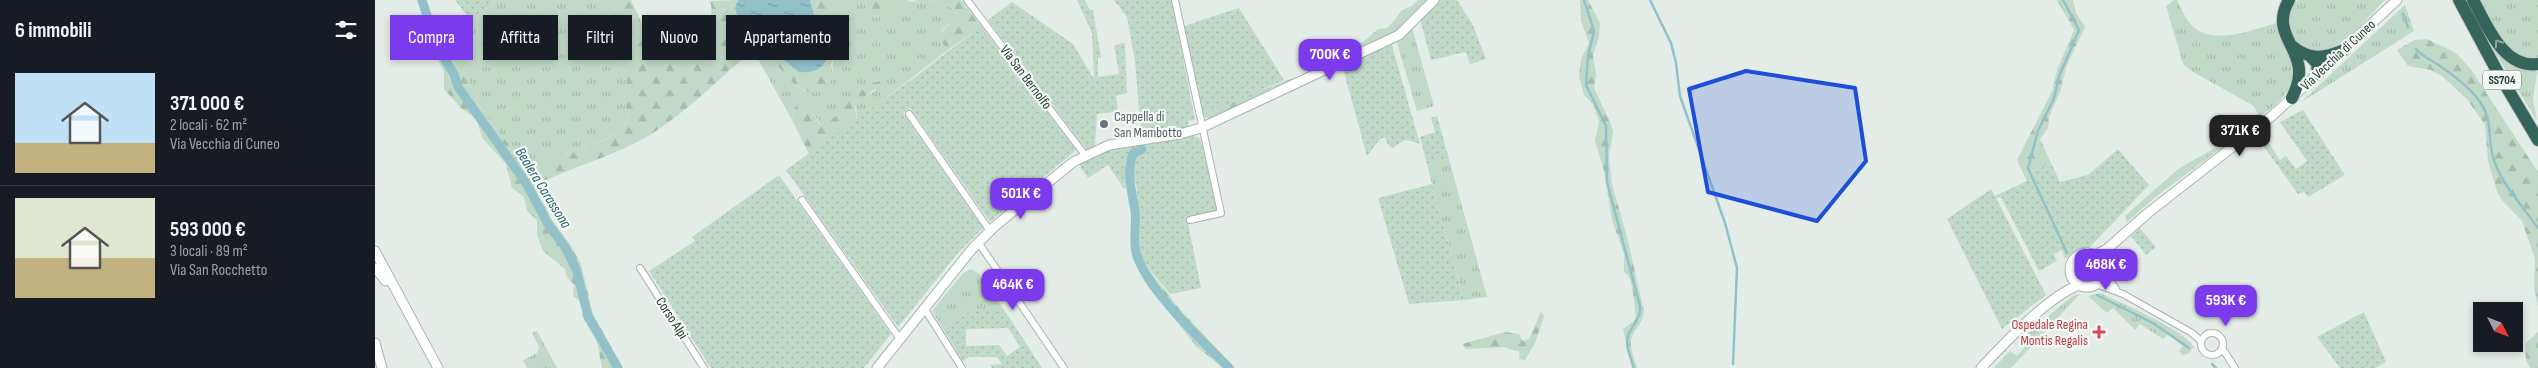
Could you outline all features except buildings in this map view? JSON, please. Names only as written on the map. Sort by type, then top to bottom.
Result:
[{"type":"highway","points":[[2289,0],[2283,12],[2282,22],[2300,67],[2300,79],[2292,98]]},
{"type":"highway","name":"SS704","points":[[2458,0],[2538,140]]},
{"type":"highway","points":[[2473,0],[2498,43],[2509,56],[2520,63],[2538,64]]},
{"type":"highway","points":[[2292,46],[2301,53],[2311,57],[2324,57],[2344,50]]},
{"type":"highway","points":[[2300,67],[2308,73],[2317,74],[2317,63],[2311,57]]},
{"type":"street","name":"Via San Bernolfo","points":[[967,0],[1085,155]]},
{"type":"street","points":[[1175,0],[1221,214],[1190,220]]},
{"type":"street","points":[[877,368],[979,242],[1069,165],[1085,155],[1114,144],[1180,134],[1201,128],[1393,38],[1411,25],[1434,0]]},
{"type":"street","name":"Via Vecchia di Cuneo","points":[[2099,258],[2134,224],[2292,98],[2397,0]]},
{"type":"street","points":[[909,114],[990,231]]},
{"type":"street","points":[[802,200],[900,339]]},
{"type":"street","points":[[979,242],[1064,368]]},
{"type":"street","points":[[375,251],[438,368]]},
{"type":"street","points":[[2104,273],[2096,284],[2087,287],[2079,285],[2071,276],[2070,270],[2076,257],[2089,253],[2099,258],[2104,273],[2113,286],[2123,294]]},
{"type":"street","points":[[375,268],[396,292]]},
{"type":"street","name":"Corso Alpi","points":[[640,268],[704,368]]},
{"type":"street","points":[[2059,296],[2071,276]]},
{"type":"street","points":[[375,278],[387,282]]},
{"type":"street","points":[[2096,284],[2123,294],[2193,333],[2201,341],[2205,352],[2215,354],[2232,365]]},
{"type":"street","points":[[1981,368],[2011,337],[2059,296],[2079,285]]},
{"type":"street","points":[[924,308],[962,368]]},
{"type":"street","points":[[2193,333],[2219,335],[2222,339],[2222,348],[2232,365]]},
{"type":"street","points":[[2201,341],[2206,334]]},
{"type":"street","points":[[375,343],[382,368]]},
{"type":"street","points":[[2215,354],[2222,348]]},
{"type":"highlighted area","points":[[1746,71],[1855,88],[1866,161],[1817,221],[1708,192],[1689,89]]},
{"type":"green space","points":[[417,0],[425,0],[430,15],[422,15]]},
{"type":"green space","points":[[455,0],[498,0],[473,19],[473,15],[466,15]]},
{"type":"green space","points":[[498,0],[617,0],[613,15],[568,15],[568,60],[620,60],[627,76],[624,102],[629,117],[623,126],[616,133],[598,143],[554,158],[528,175],[516,152],[487,117],[476,100],[467,78],[453,60],[473,60],[473,19]]},
{"type":"green space","points":[[617,0],[631,0],[642,24],[642,60],[716,60],[716,15],[711,15],[710,1],[738,0],[735,8],[748,15],[726,15],[726,60],[742,60],[696,101],[659,129],[629,146],[534,186],[552,220],[570,244],[581,264],[593,314],[623,368],[602,368],[597,342],[582,316],[581,302],[573,296],[574,285],[567,277],[565,269],[543,251],[537,235],[537,220],[527,211],[524,197],[512,188],[506,164],[483,139],[476,119],[461,108],[444,89],[444,72],[438,60],[453,60],[467,78],[476,100],[487,117],[516,152],[528,175],[554,158],[608,138],[623,126],[629,117],[624,102],[627,76],[620,60],[632,60],[632,15],[613,15]]},
{"type":"green space","points":[[810,0],[833,0],[838,15],[814,15]]},
{"type":"green space","points":[[833,0],[866,0],[865,4],[890,11],[903,1],[930,2],[933,0],[954,9],[958,15],[941,31],[939,39],[948,50],[857,120],[856,104],[861,98],[875,91],[878,80],[834,118],[821,124],[807,106],[794,108],[792,120],[759,60],[773,60],[792,82],[805,91],[833,75],[834,60],[849,60],[849,15],[836,14]]},
{"type":"green space","points":[[866,0],[911,0],[901,3],[884,15],[875,18],[865,9]]},
{"type":"green space","points":[[913,0],[933,0],[926,3]]},
{"type":"green space","points":[[933,0],[961,0],[981,26],[948,50],[939,39],[939,35],[958,14],[954,9]]},
{"type":"green space","points":[[1077,0],[1085,0],[1090,10],[1093,10],[1101,57],[1098,58],[1098,77],[1119,74],[1114,45],[1125,43],[1127,93],[1116,96],[1118,111],[1097,114],[1095,146],[1087,150],[988,20],[1012,2],[1073,44],[1094,79],[1092,33]]},
{"type":"green space","points":[[1114,0],[1172,0],[1195,120],[1188,121],[1189,128],[1151,135],[1141,134],[1135,61],[1127,17]]},
{"type":"green space","points":[[1418,0],[1430,0],[1400,30],[1353,54],[1347,39],[1362,43],[1378,29],[1387,28],[1402,10],[1412,6]]},
{"type":"green space","points":[[1437,0],[1457,0],[1473,25],[1486,59],[1470,64],[1466,52],[1431,60],[1420,19]]},
{"type":"green space","points":[[1580,0],[1588,0],[1600,23],[1599,37],[1593,55],[1596,75],[1594,88],[1613,132],[1609,157],[1612,184],[1627,237],[1644,311],[1643,318],[1631,340],[1631,348],[1637,368],[1632,368],[1623,329],[1635,320],[1633,291],[1630,280],[1624,272],[1624,254],[1612,220],[1604,171],[1595,141],[1599,121],[1593,104],[1584,95],[1579,76],[1581,59],[1589,43],[1581,21]]},
{"type":"green space","points":[[2057,0],[2073,0],[2076,13],[2085,27],[2067,65],[2060,92],[2049,117],[2048,128],[2040,139],[2051,163],[2024,175],[2017,160],[2052,91],[2057,70],[2074,30]]},
{"type":"green space","points":[[2177,0],[2188,21],[2196,29],[2207,34],[2218,36],[2230,35],[2276,23],[2294,66],[2292,83],[2281,99],[2252,123],[2258,114],[2254,106],[2193,72],[2183,64],[2166,6]]},
{"type":"green space","points":[[2298,0],[2385,0],[2356,30],[2340,43],[2324,51],[2314,51],[2298,43],[2290,26],[2289,17],[2292,8]]},
{"type":"green space","points":[[2480,0],[2538,0],[2538,60],[2527,60],[2509,49],[2495,30]]},
{"type":"green space","points":[[2405,5],[2414,31],[2300,103]]},
{"type":"green space","points":[[1239,8],[1284,80],[1232,103],[1202,112],[1184,26]]},
{"type":"green space","points":[[981,26],[1076,150],[990,222],[910,108],[903,113],[983,228],[958,253],[898,327],[786,170],[915,77]]},
{"type":"green space","points":[[1412,28],[1434,106],[1417,111],[1396,39]]},
{"type":"green space","points":[[2427,39],[2456,53],[2470,68],[2538,172],[2538,306],[2534,289],[2535,259],[2522,221],[2501,199],[2497,191],[2488,161],[2485,125],[2467,99],[2442,76],[2431,70],[2408,66],[2397,50],[2414,40]]},
{"type":"green space","points":[[2488,41],[2500,53],[2538,68],[2533,99],[2537,121]]},
{"type":"green space","points":[[1391,42],[1420,144],[1406,140],[1392,148],[1387,143],[1385,137],[1380,139],[1367,156],[1342,65]]},
{"type":"green space","points":[[772,60],[833,60],[831,65],[833,75],[830,85],[821,92],[810,92],[801,89]]},
{"type":"green space","points":[[1340,61],[1215,117],[1206,118],[1202,112]]},
{"type":"green space","points":[[892,77],[858,101],[855,108],[857,120],[809,154],[792,120],[794,108],[801,104],[807,106],[820,124],[829,118],[834,118],[863,86]]},
{"type":"green space","points":[[2303,110],[2345,175],[2308,197],[2304,192],[2298,194],[2257,137],[2267,140],[2280,160],[2286,156],[2296,169],[2307,161],[2280,122]]},
{"type":"green space","points":[[1437,116],[1449,159],[1427,165],[1420,137],[1435,132],[1431,118]]},
{"type":"green space","points":[[1190,136],[1198,137],[1201,141],[1218,211],[1187,218],[1201,288],[1170,294],[1139,257],[1140,222],[1136,183],[1124,189],[1108,165],[1088,178],[1078,163],[1115,147]]},
{"type":"green space","points":[[2118,149],[2149,185],[2088,249],[2074,252],[2065,259],[2062,250],[2054,254],[2057,261],[2039,271],[2001,197],[1996,198],[2046,295],[2002,329],[1947,219],[1991,189],[1995,196],[2027,181],[2024,175],[2051,163],[2060,182],[2088,175]]},
{"type":"green space","points":[[2213,149],[2220,149],[2158,195],[2127,222],[2125,216],[2178,169]]},
{"type":"green space","points":[[1449,159],[1487,297],[1464,300],[1427,165]]},
{"type":"green space","points":[[779,175],[891,334],[864,368],[711,368],[649,271],[695,241],[692,237]]},
{"type":"green space","points":[[1432,184],[1464,300],[1409,304],[1378,198]]},
{"type":"green space","points":[[2140,228],[2156,247],[2146,255],[2131,236]]},
{"type":"green space","points":[[1139,257],[1178,307],[1235,368],[1223,368],[1197,347],[1146,284],[1140,272]]},
{"type":"green space","points":[[972,269],[979,274],[1005,311],[970,311],[943,329],[932,311],[963,273]]},
{"type":"green space","points":[[2099,293],[2166,325],[2179,333],[2194,347],[2188,354],[2183,355],[2179,351],[2183,346],[2168,334],[2163,339],[2140,324],[2135,330],[2113,308],[2107,313],[2088,296]]},
{"type":"green space","points":[[2080,294],[2011,368],[1994,368],[2010,351],[2017,356],[2025,347],[2019,341],[2071,297]]},
{"type":"green space","points":[[970,311],[1005,311],[1042,368],[992,368],[990,365],[1002,364],[997,357],[969,357],[963,361],[943,329]],"holes":[[[1008,328],[1020,347],[1007,356],[999,345],[966,346],[966,329]]]},
{"type":"green space","points":[[1541,311],[1544,316],[1535,343],[1525,360],[1519,359],[1520,352],[1503,347],[1466,349],[1462,344],[1505,332],[1519,334],[1523,341],[1529,339]]},
{"type":"green space","points":[[2364,312],[2386,362],[2375,368],[2340,368],[2317,337]]},
{"type":"green space","points":[[537,331],[557,368],[527,368],[523,360],[537,353],[539,347],[532,333]]},
{"type":"green space","points":[[2538,332],[2538,368],[2530,368],[2526,360],[2525,344]]},
{"type":"water","points":[[738,0],[810,0],[814,15],[737,15],[735,8]]},
{"type":"water","points":[[784,60],[826,60],[822,66],[815,70],[799,72]]},
{"type":"waterway","name":"Bealera Carassona","points":[[422,0],[437,46],[454,74],[458,87],[526,183],[548,224],[565,247],[576,269],[588,316],[618,368]]},
{"type":"waterway","points":[[1584,0],[1594,31],[1588,56],[1586,85],[1606,126],[1607,182],[1640,306],[1638,318],[1627,340],[1634,368]]},
{"type":"waterway","points":[[1650,0],[1671,43],[1676,63],[1680,96],[1725,223],[1737,268],[1733,364]]},
{"type":"waterway","points":[[2063,0],[2079,30],[2060,74],[2054,98],[2038,131],[2028,168],[2067,253]]},
{"type":"waterway","points":[[2403,14],[2408,27]]},
{"type":"waterway","points":[[2416,49],[2423,56],[2460,81],[2480,102],[2486,114],[2492,153],[2499,173],[2538,228]]},
{"type":"waterway","points":[[1142,149],[1133,154],[1130,168],[1137,256],[1153,285],[1165,300],[1191,330],[1229,368]]},
{"type":"waterway","points":[[2097,295],[2153,323],[2189,348]]},
{"type":"waterway","points":[[2212,364],[2216,368]]},
{"type":"place","name":"Cappella di San Mambotto","points":[[1104,124]]},
{"type":"place","name":"Ospedale Regina Montis Regalis","points":[[2099,332]]}]
